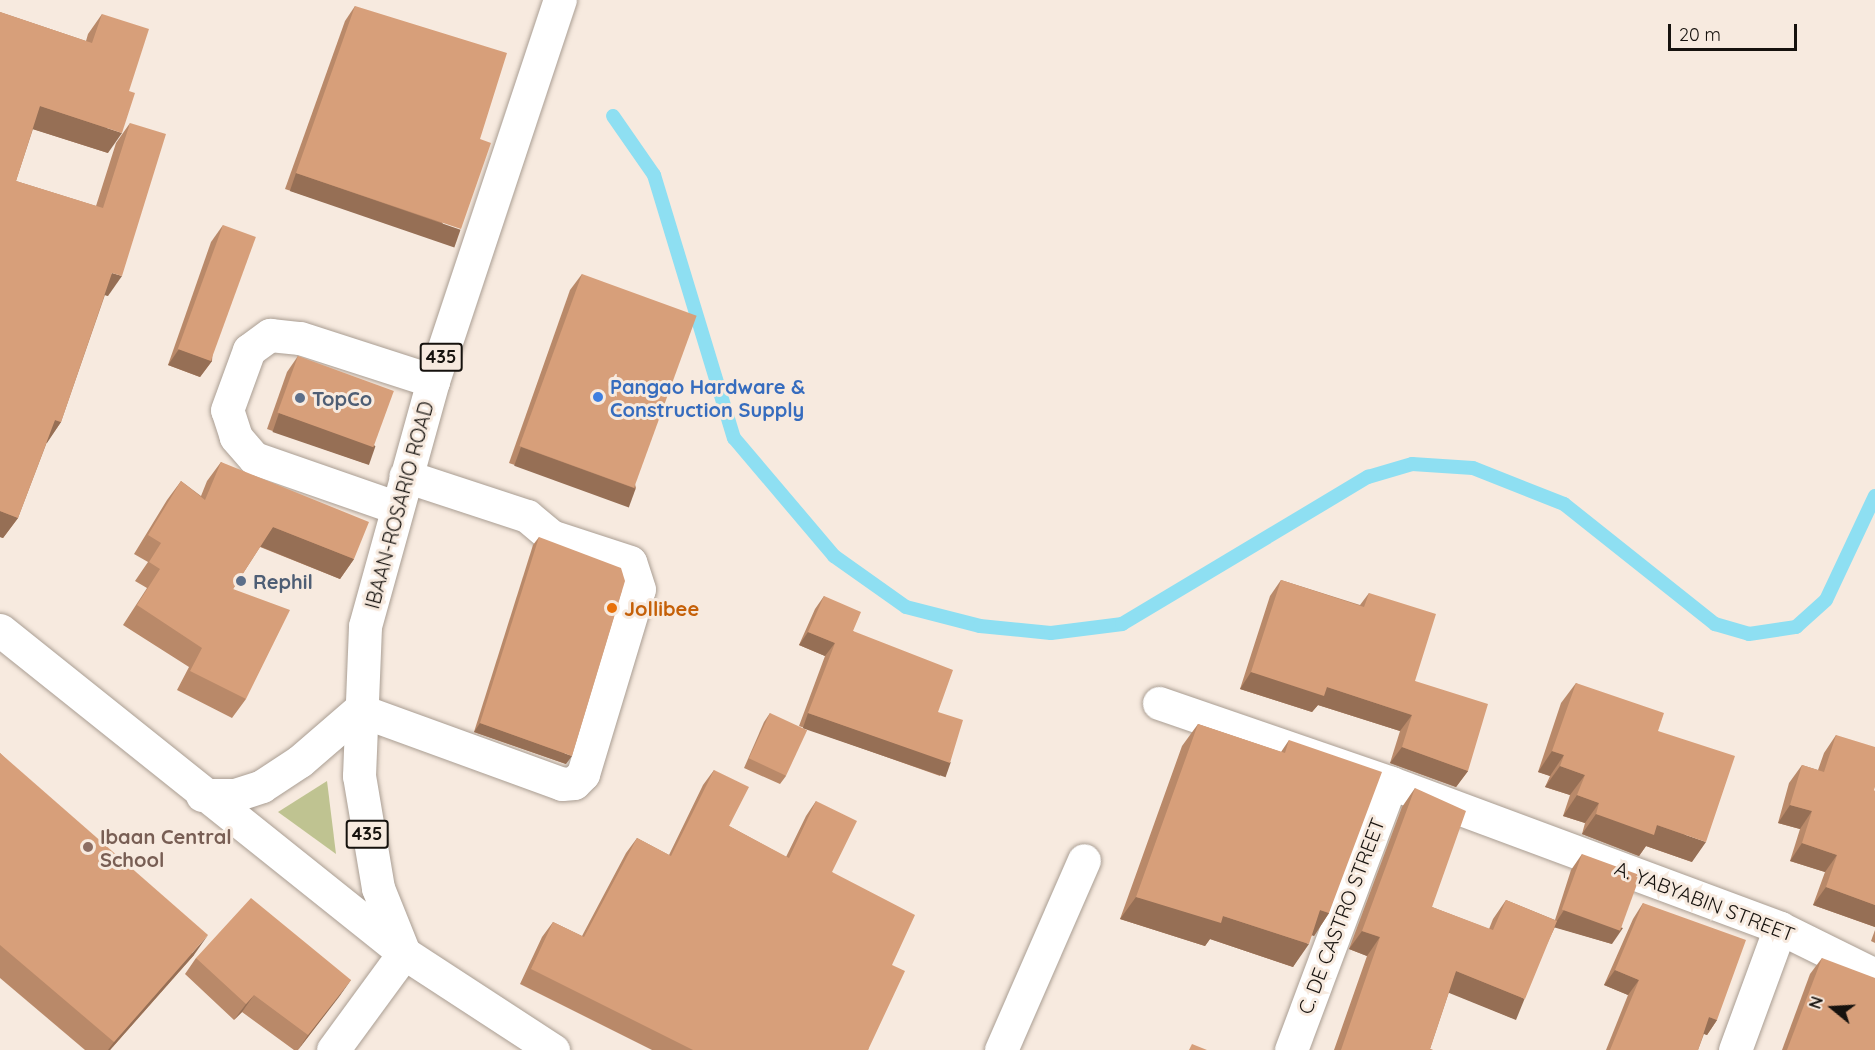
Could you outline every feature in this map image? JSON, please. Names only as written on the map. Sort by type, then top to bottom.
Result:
[{"type":"main road","name":"IBAAN-ROSARIO ROAD","points":[[404,952],[378,888],[359,776],[359,710],[366,626],[395,507],[433,381],[560,0]]},
{"type":"main road","points":[[395,507],[254,458],[236,437],[226,410],[249,350],[270,335],[300,338],[433,381]]},
{"type":"main road","points":[[202,795],[235,795],[262,786],[300,761],[359,710],[562,784],[574,783],[583,774],[639,589],[630,562],[551,536],[527,516],[405,476]]},
{"type":"main road","points":[[0,630],[202,795],[404,952],[553,1050]]},
{"type":"main road","name":"A. YABYABIN STREET","points":[[1159,703],[1392,783],[1780,928],[1875,975]]},
{"type":"main road","name":"C. DE CASTRO STREET","points":[[1291,1050],[1392,783]]},
{"type":"main road","points":[[1002,1050],[1084,860]]},
{"type":"main road","points":[[1735,1050],[1780,928]]},
{"type":"main road","points":[[333,1050],[404,952]]},
{"type":"green space","points":[[327,781],[336,854],[278,812]]},
{"type":"building","points":[[355,6],[507,53],[480,139],[491,143],[461,229],[296,173]]},
{"type":"building","points":[[0,12],[92,43],[102,14],[149,29],[129,91],[135,93],[122,133],[40,106],[16,181],[103,208],[130,123],[166,134],[122,276],[112,273],[61,422],[55,420],[18,518],[0,511]]},
{"type":"building","points":[[223,225],[256,237],[211,361],[178,349]]},
{"type":"building","name":"Pangao Hardware & Construction Supply","points":[[582,274],[697,316],[634,488],[519,446]]},
{"type":"building","points":[[298,356],[394,391],[373,447],[277,412]]},
{"type":"building","points":[[221,462],[369,522],[354,559],[273,527],[233,589],[290,610],[246,699],[190,671],[202,648],[137,605],[160,569],[149,562],[161,543],[148,535],[181,481],[205,500]]},
{"type":"building","points":[[539,537],[621,568],[625,581],[572,756],[480,723]]},
{"type":"building","points":[[1281,580],[1364,607],[1369,593],[1436,614],[1415,681],[1488,704],[1468,771],[1402,747],[1412,715],[1327,687],[1324,696],[1251,672]]},
{"type":"building","points":[[824,596],[861,612],[853,631],[953,670],[938,712],[963,720],[950,763],[808,713],[835,643],[808,632]]},
{"type":"building","points":[[1576,683],[1664,713],[1658,731],[1735,756],[1706,842],[1657,825],[1654,835],[1596,814],[1599,803],[1577,795],[1585,775],[1560,766],[1564,755],[1552,751]]},
{"type":"building","points":[[770,713],[807,730],[786,776],[749,758]]},
{"type":"building","points":[[1198,724],[1285,753],[1289,740],[1382,772],[1329,913],[1320,910],[1309,944],[1223,916],[1221,923],[1136,897]]},
{"type":"building","points":[[1836,735],[1875,747],[1875,905],[1826,887],[1837,855],[1802,843],[1812,811],[1790,805],[1802,765],[1824,772]]},
{"type":"building","points":[[0,753],[208,935],[114,1042],[0,945]]},
{"type":"building","points":[[714,770],[749,787],[729,826],[789,858],[816,801],[857,821],[832,872],[915,915],[892,965],[905,971],[868,1050],[693,1050],[531,969],[553,922],[584,937],[637,838],[671,856]]},
{"type":"building","points":[[1415,788],[1466,811],[1432,907],[1493,930],[1506,900],[1557,921],[1525,999],[1456,971],[1430,1049],[1433,1050],[1341,1050],[1380,937],[1362,931]]},
{"type":"building","points":[[1582,854],[1640,875],[1620,931],[1562,909]]},
{"type":"building","points":[[251,898],[351,980],[308,1035],[254,995],[246,1004],[196,958]]},
{"type":"building","points":[[1643,903],[1746,940],[1717,1020],[1709,1017],[1698,1050],[1610,1050],[1639,980],[1615,970]]},
{"type":"building","points":[[1822,958],[1875,978],[1875,1050],[1787,1050]]},
{"type":"building","points":[[1192,1044],[1207,1050],[1189,1050]]},
{"type":"waterway","points":[[613,116],[654,175],[734,438],[834,556],[906,607],[980,626],[1051,633],[1122,624],[1368,477],[1412,464],[1473,468],[1564,504],[1715,624],[1749,634],[1796,627],[1826,600],[1875,496]]},
{"type":"place","name":"Pangao Hardware & Construction Supply","points":[[598,397]]},
{"type":"place","name":"TopCo","points":[[300,398]]},
{"type":"place","name":"Rephil","points":[[241,581]]},
{"type":"place","name":"Jollibee","points":[[612,608]]},
{"type":"place","name":"Ibaan Central School","points":[[88,847]]}]
